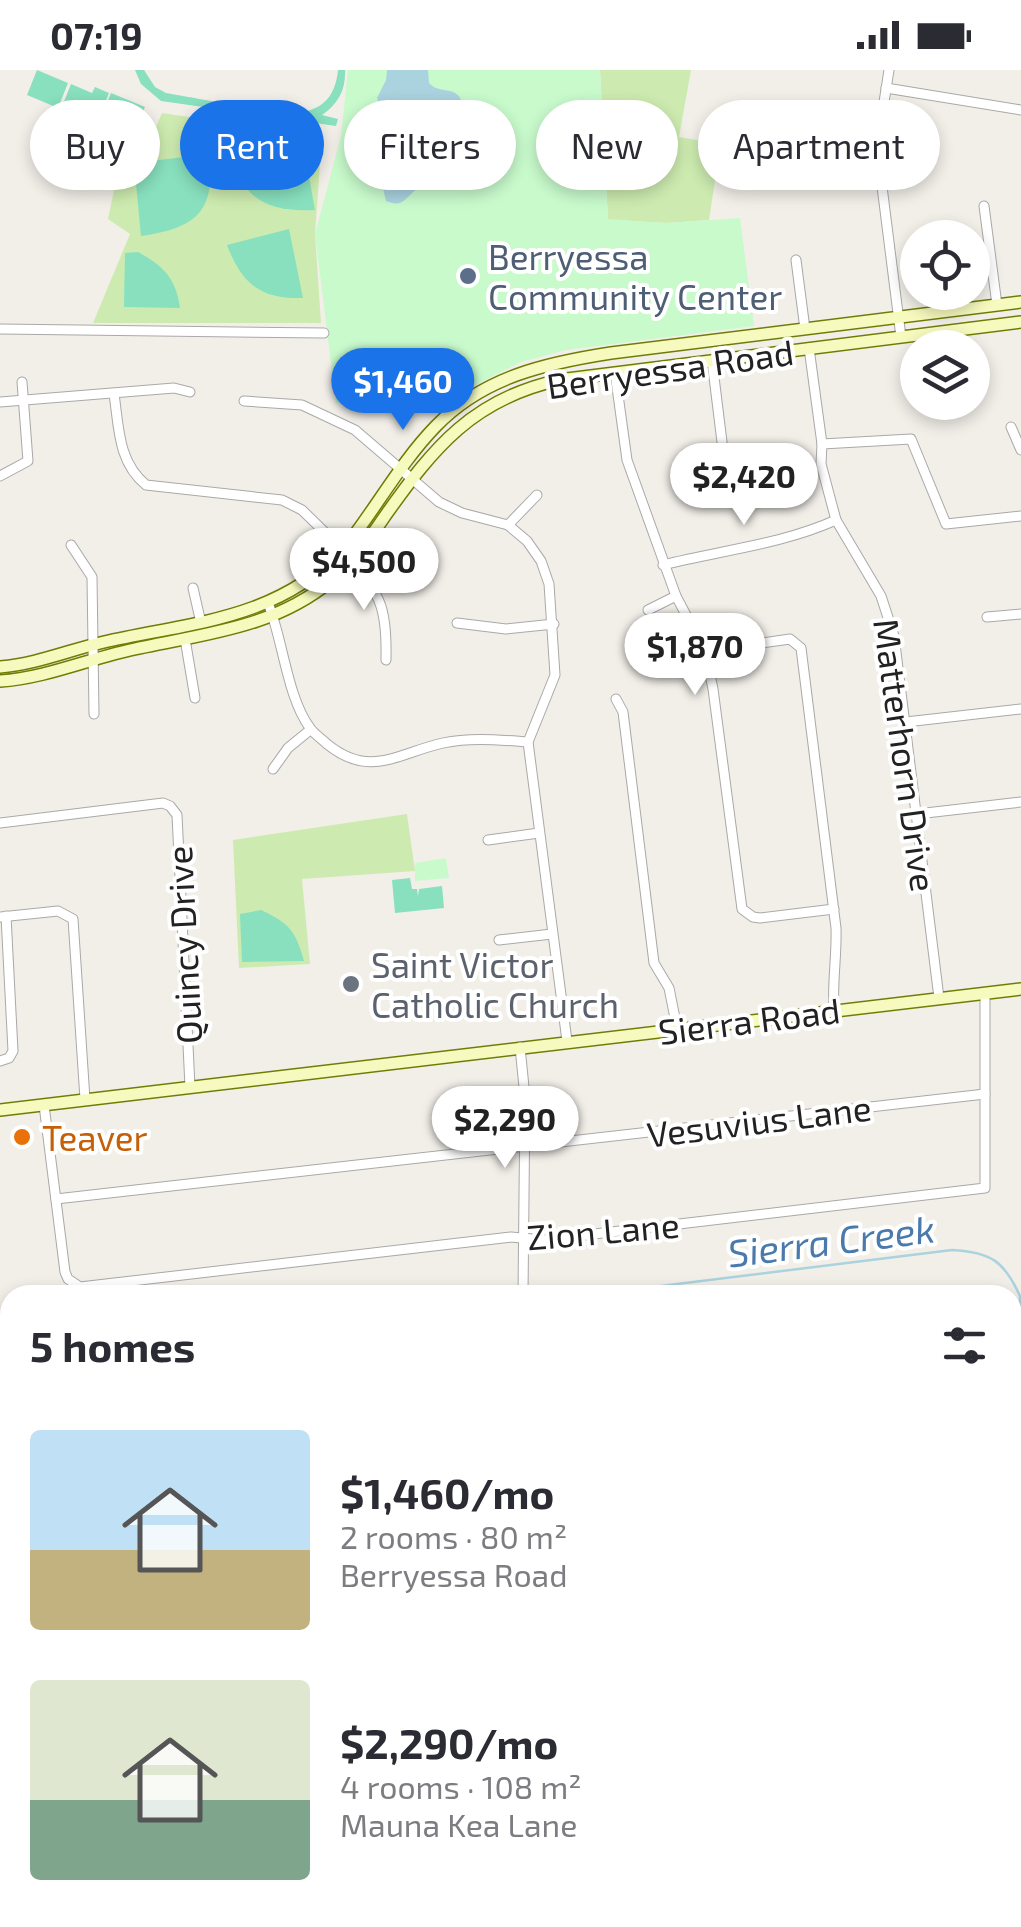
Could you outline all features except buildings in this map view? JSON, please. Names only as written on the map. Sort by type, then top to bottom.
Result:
[{"type":"main road","name":"Berryessa Road","points":[[0,667],[31,664],[92,645],[201,623],[268,604],[310,580],[342,550],[438,424],[494,384],[546,364],[1021,302]]},
{"type":"main road","name":"Berryessa Road","points":[[957,330],[1021,322]]},
{"type":"main road","name":"Berryessa Road","points":[[0,681],[44,674],[274,617],[303,602],[351,562],[447,436],[479,411],[534,386],[900,337]]},
{"type":"main road","points":[[615,373],[633,358],[669,354],[695,343]]},
{"type":"main road","points":[[572,378],[583,370],[604,365],[611,353]]},
{"type":"main road","name":"Sierra Road","points":[[0,1110],[1021,989]]},
{"type":"street","points":[[888,70],[877,147],[900,330]]},
{"type":"street","points":[[886,88],[1021,110]]},
{"type":"street","points":[[984,206],[997,305]]},
{"type":"street","points":[[796,260],[805,329]]},
{"type":"street","points":[[0,329],[324,333]]},
{"type":"street","name":"Matterhorn Drive","points":[[809,348],[822,444],[820,464],[836,520],[886,608],[894,636],[939,998]]},
{"type":"street","points":[[712,361],[723,450]]},
{"type":"street","points":[[615,373],[627,460],[663,565],[705,651],[714,689],[742,908],[760,918],[834,909]]},
{"type":"street","points":[[0,476],[28,461],[22,382]]},
{"type":"street","points":[[0,402],[174,388],[190,392]]},
{"type":"street","points":[[114,394],[121,449],[131,473],[146,484],[282,500],[302,510],[342,550]]},
{"type":"street","points":[[244,401],[302,405],[355,430],[439,502],[462,513],[508,525],[527,541],[541,561],[549,584],[554,624],[555,675],[528,742],[566,1041]]},
{"type":"street","points":[[1011,426],[1021,450]]},
{"type":"street","points":[[822,444],[911,438],[946,524],[1021,516]]},
{"type":"street","points":[[508,525],[537,495]]},
{"type":"street","points":[[663,565],[771,544],[836,520]]},
{"type":"street","points":[[72,544],[92,577],[94,714]]},
{"type":"street","points":[[351,562],[379,596],[386,620],[386,660]]},
{"type":"street","points":[[193,588],[201,623]]},
{"type":"street","points":[[648,610],[676,596]]},
{"type":"street","points":[[268,604],[297,702],[310,730],[341,755],[370,764],[474,738],[528,742]]},
{"type":"street","points":[[987,617],[1021,614]]},
{"type":"street","points":[[457,623],[506,629],[554,624]]},
{"type":"street","points":[[185,639],[194,698]]},
{"type":"street","points":[[705,651],[790,639],[802,648],[834,909],[834,1010]]},
{"type":"street","points":[[616,699],[622,712],[654,963],[669,988],[677,1028]]},
{"type":"street","points":[[906,722],[1021,708]]},
{"type":"street","points":[[273,768],[288,748],[310,730]]},
{"type":"street","points":[[917,814],[1021,802]]},
{"type":"street","name":"Quincy Drive","points":[[0,822],[170,806],[176,815],[190,1087]]},
{"type":"street","points":[[488,840],[538,833]]},
{"type":"street","points":[[5,1060],[13,1051],[5,990],[3,917],[58,911],[73,919],[86,1099]]},
{"type":"street","points":[[499,940],[552,934]]},
{"type":"street","name":"Zion Lane","points":[[112,1285],[511,1237],[543,1240],[985,1188],[985,993]]},
{"type":"street","points":[[520,1047],[526,1097],[523,1285]]},
{"type":"street","name":"Vesuvius Lane","points":[[56,1199],[985,1094]]},
{"type":"street","points":[[44,1104],[56,1199]]},
{"type":"street","name":"Zion Lane","points":[[56,1199],[64,1272],[76,1285]]},
{"type":"green space","points":[[37,70],[68,83],[61,100],[39,100],[27,95]]},
{"type":"green space","points":[[135,70],[144,70],[155,87],[166,93],[208,100],[180,100],[180,104],[161,101],[141,84]]},
{"type":"green space","points":[[338,70],[345,70],[340,96],[324,113],[324,102],[333,90]]},
{"type":"green space","points":[[348,70],[600,70],[602,100],[536,100],[536,190],[606,190],[608,219],[667,223],[740,218],[754,326],[566,350],[521,362],[470,388],[336,403],[315,234],[341,136],[344,108],[344,190],[516,190],[516,100],[345,100]]},
{"type":"green space","points":[[600,70],[691,70],[679,137],[698,140],[698,190],[714,190],[709,220],[608,220],[606,190],[678,190],[678,100],[602,100]]},
{"type":"green space","points":[[71,84],[92,93],[95,87],[109,93],[106,100],[65,100]]},
{"type":"green space","points":[[111,93],[128,100],[108,100]]},
{"type":"green space","points":[[162,113],[180,116],[180,190],[318,190],[315,234],[321,323],[93,323],[130,234],[108,219],[114,190],[160,190]]},
{"type":"green space","points":[[324,116],[338,119],[336,126],[324,124]]},
{"type":"green space","points":[[180,157],[180,190],[209,190],[205,203],[189,222],[141,236],[137,190],[160,190],[160,160]]},
{"type":"green space","points":[[248,190],[311,190],[315,210],[280,208]]},
{"type":"green space","points":[[289,229],[303,298],[275,296],[254,286],[239,270],[227,245]]},
{"type":"green space","points":[[138,252],[167,274],[180,308],[124,307],[125,253]]},
{"type":"green space","points":[[407,814],[415,871],[302,879],[310,964],[239,968],[233,840]]},
{"type":"green space","points":[[446,858],[449,878],[415,881],[415,863]]},
{"type":"green space","points":[[410,878],[418,896],[419,889],[442,886],[444,908],[395,913],[392,880]]},
{"type":"green space","points":[[261,910],[290,929],[304,961],[242,962],[240,914]]},
{"type":"water","points":[[387,70],[428,70],[429,83],[455,93],[461,100],[378,100]]},
{"type":"water","points":[[383,190],[415,190],[405,200],[386,201]]},
{"type":"waterway","name":"Sierra Creek","points":[[669,1285],[952,1250],[977,1253],[995,1261],[1014,1285]]},
{"type":"place","name":"Berryessa Community Center","points":[[468,276]]},
{"type":"place","name":"Saint Victor Catholic Church","points":[[351,984]]},
{"type":"place","name":"Teaver","points":[[22,1137]]}]
